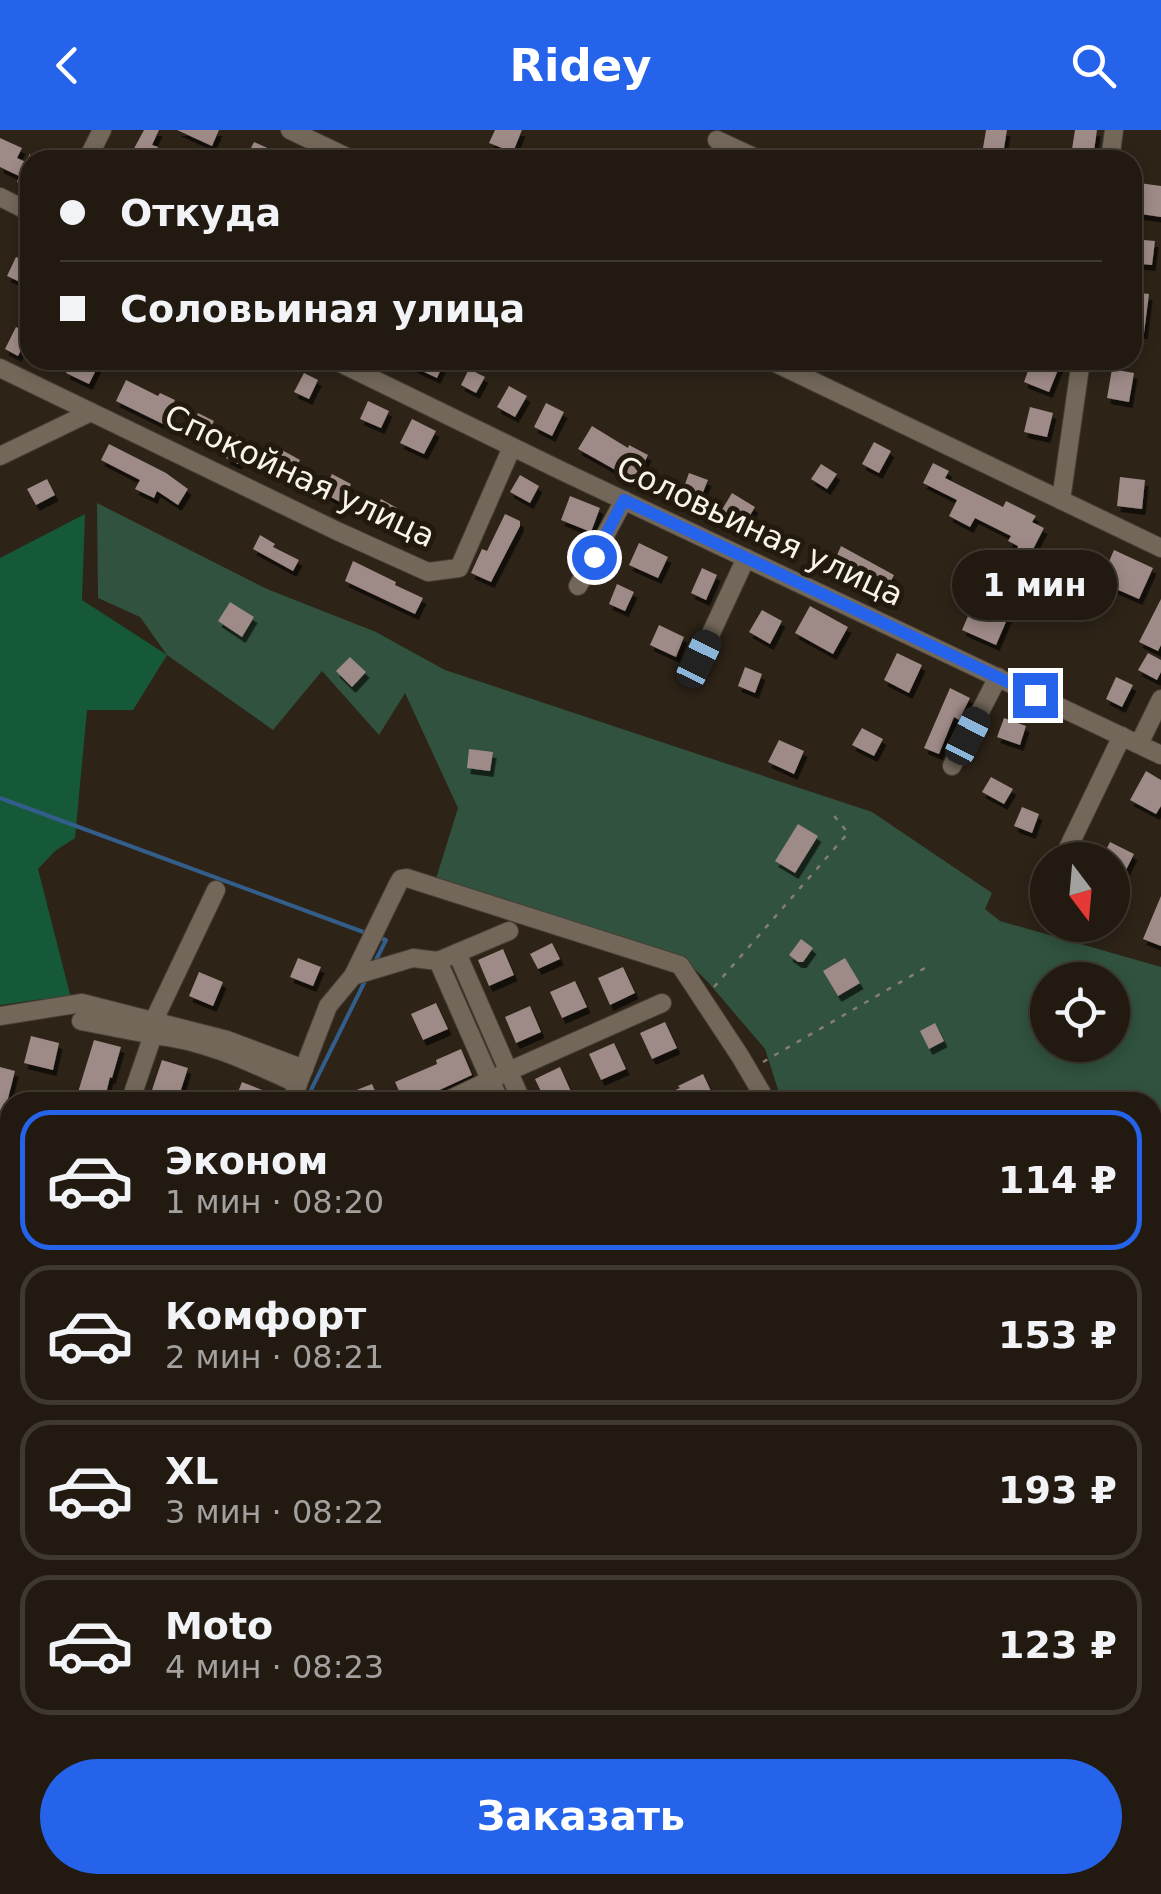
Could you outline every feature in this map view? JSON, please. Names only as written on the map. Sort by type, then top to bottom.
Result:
[{"type":"street","points":[[290,130],[332,150]]},
{"type":"street","points":[[717,140],[738,150]]},
{"type":"street","name":"Спокойная улица","points":[[0,368],[428,572],[458,568],[512,447]]},
{"type":"street","name":"Соловьиная улица","points":[[354,370],[1161,755]]},
{"type":"street","points":[[790,370],[1161,548]]},
{"type":"street","points":[[1061,500],[1080,370]]},
{"type":"street","points":[[0,456],[91,412]]},
{"type":"street","points":[[578,586],[624,500]]},
{"type":"street","points":[[699,659],[746,558]]},
{"type":"street","points":[[952,766],[998,677]]},
{"type":"street","points":[[1072,842],[1131,740],[1161,699]]},
{"type":"street","points":[[295,1092],[328,1006],[353,976],[398,884],[407,878],[680,965],[762,1092]]},
{"type":"street","points":[[133,1092],[154,1028],[216,890]]},
{"type":"street","points":[[353,976],[413,958],[438,961],[509,931]]},
{"type":"street","points":[[457,953],[518,1092]]},
{"type":"street","points":[[438,961],[496,1092]]},
{"type":"street","points":[[0,1016],[82,1003],[169,1037],[301,1077]]},
{"type":"street","points":[[466,1092],[662,1003]]},
{"type":"street","points":[[80,1021],[154,1028]]},
{"type":"path","points":[[703,1000],[848,834],[830,812]]},
{"type":"path","points":[[748,1070],[930,966]]},
{"type":"green space","points":[[97,503],[267,589],[376,632],[445,670],[872,812],[992,893],[985,909],[1000,921],[1030,930],[1030,942],[1074,942],[1161,967],[1161,1092],[779,1092],[765,1049],[680,955],[552,925],[434,885],[458,808],[405,693],[379,735],[322,671],[273,730],[167,655],[140,617],[98,598]]},
{"type":"green space","points":[[85,514],[82,600],[167,655],[133,710],[87,710],[75,838],[38,869],[73,1006],[43,999],[0,1005],[0,558]]},
{"type":"building","points":[[144,130],[159,130],[152,145],[158,147],[156,150],[133,150]]},
{"type":"building","points":[[177,130],[219,130],[212,146]]},
{"type":"building","points":[[495,130],[522,130],[514,150],[489,143]]},
{"type":"building","points":[[986,130],[1007,130],[1004,150],[983,150]]},
{"type":"building","points":[[1075,130],[1097,130],[1094,150],[1072,149]]},
{"type":"building","points":[[0,138],[22,148],[17,158],[20,183],[19,176],[0,167]]},
{"type":"building","points":[[254,142],[272,150],[250,150]]},
{"type":"building","points":[[1142,183],[1161,186],[1161,217],[1142,214]]},
{"type":"building","points":[[1142,240],[1155,241],[1152,265],[1142,264]]},
{"type":"building","points":[[16,257],[20,259],[20,282],[7,276]]},
{"type":"building","points":[[1142,293],[1149,294],[1142,333]]},
{"type":"building","points":[[16,327],[20,329],[18,356],[5,349]]},
{"type":"building","points":[[68,370],[96,370],[89,384],[66,373]]},
{"type":"building","points":[[420,370],[441,370],[437,378]]},
{"type":"building","points":[[468,370],[485,377],[476,393],[461,385]]},
{"type":"building","points":[[1028,370],[1058,370],[1049,392],[1024,382]]},
{"type":"building","points":[[1112,370],[1134,373],[1129,402],[1107,398]]},
{"type":"building","points":[[304,373],[318,380],[309,399],[294,392]]},
{"type":"building","points":[[126,380],[175,400],[163,424],[116,401]]},
{"type":"building","points":[[509,386],[527,396],[515,417],[497,407]]},
{"type":"building","points":[[368,401],[389,411],[381,428],[360,419]]},
{"type":"building","points":[[546,403],[564,412],[552,436],[534,427]]},
{"type":"building","points":[[1030,407],[1053,413],[1047,437],[1024,432]]},
{"type":"building","points":[[198,413],[214,421],[204,441],[188,433]]},
{"type":"building","points":[[412,419],[436,431],[424,454],[400,443]]},
{"type":"building","points":[[592,426],[648,455],[635,481],[578,449]]},
{"type":"building","points":[[236,435],[250,442],[238,464],[226,458]]},
{"type":"building","points":[[874,442],[891,451],[879,473],[862,464]]},
{"type":"building","points":[[109,444],[166,473],[188,489],[178,505],[157,491],[154,498],[135,489],[140,480],[101,460]]},
{"type":"building","points":[[282,450],[300,460],[289,481],[270,471]]},
{"type":"building","points":[[933,463],[949,471],[945,478],[1003,507],[1006,501],[1036,516],[1032,522],[1044,528],[1029,557],[1008,541],[1011,536],[975,518],[970,527],[949,516],[957,500],[923,483]]},
{"type":"building","points":[[821,464],[837,474],[827,489],[811,479]]},
{"type":"building","points":[[689,473],[708,480],[699,502],[681,495]]},
{"type":"building","points":[[332,474],[351,484],[342,503],[323,493]]},
{"type":"building","points":[[520,475],[539,486],[530,503],[510,492]]},
{"type":"building","points":[[1120,477],[1145,480],[1142,509],[1117,506]]},
{"type":"building","points":[[47,479],[55,495],[36,505],[27,489]]},
{"type":"building","points":[[732,493],[755,507],[740,532],[717,518]]},
{"type":"building","points":[[570,496],[600,508],[591,532],[561,520]]},
{"type":"building","points":[[381,499],[397,508],[386,527],[370,517]]},
{"type":"building","points":[[505,514],[520,521],[520,526],[491,582],[471,573]]},
{"type":"building","points":[[260,535],[275,544],[273,547],[299,560],[293,571],[253,549]]},
{"type":"building","points":[[639,543],[668,557],[658,578],[629,565]]},
{"type":"building","points":[[841,546],[894,575],[882,599],[859,588],[862,583],[831,569]]},
{"type":"building","points":[[1114,550],[1153,568],[1139,599],[1100,582]]},
{"type":"building","points":[[353,561],[423,598],[415,614],[345,581]]},
{"type":"building","points":[[702,568],[717,575],[706,600],[691,593]]},
{"type":"building","points":[[617,584],[634,592],[625,611],[609,604]]},
{"type":"building","points":[[978,593],[1012,608],[996,645],[962,630]]},
{"type":"building","points":[[1161,599],[1161,645],[1158,651],[1139,642]]},
{"type":"building","points":[[230,602],[254,617],[242,637],[218,621]]},
{"type":"building","points":[[810,606],[848,627],[833,654],[795,633]]},
{"type":"building","points":[[762,610],[782,621],[770,644],[749,632]]},
{"type":"building","points":[[659,625],[684,637],[676,657],[650,645]]},
{"type":"building","points":[[897,653],[922,665],[909,693],[884,680]]},
{"type":"building","points":[[1148,653],[1161,660],[1157,680],[1138,670]]},
{"type":"building","points":[[350,657],[366,672],[352,687],[336,671]]},
{"type":"building","points":[[745,667],[762,674],[755,693],[738,686]]},
{"type":"building","points":[[1116,677],[1133,685],[1122,707],[1106,699]]},
{"type":"building","points":[[950,688],[970,698],[959,720],[954,717],[939,754],[924,748]]},
{"type":"building","points":[[1004,718],[1026,726],[1020,745],[997,737]]},
{"type":"building","points":[[862,728],[883,739],[874,756],[852,745]]},
{"type":"building","points":[[779,740],[804,751],[794,774],[768,762]]},
{"type":"building","points":[[469,749],[493,752],[490,771],[467,768]]},
{"type":"building","points":[[1146,771],[1161,780],[1161,806],[1156,814],[1130,800]]},
{"type":"building","points":[[991,777],[1013,789],[1004,804],[982,792]]},
{"type":"building","points":[[1022,807],[1039,814],[1032,833],[1014,826]]},
{"type":"building","points":[[798,824],[818,836],[795,873],[775,861]]},
{"type":"building","points":[[1161,896],[1161,946],[1143,939]]},
{"type":"building","points":[[801,939],[813,948],[803,962],[798,962],[789,955]]},
{"type":"building","points":[[552,943],[560,959],[538,969],[530,954]]},
{"type":"building","points":[[503,949],[514,975],[489,986],[478,960]]},
{"type":"building","points":[[298,958],[321,967],[313,986],[290,977]]},
{"type":"building","points":[[845,958],[860,983],[838,996],[823,971]]},
{"type":"building","points":[[623,967],[635,993],[610,1005],[598,978]]},
{"type":"building","points":[[199,972],[223,982],[213,1006],[189,996]]},
{"type":"building","points":[[575,981],[587,1007],[562,1018],[550,992]]},
{"type":"building","points":[[436,1003],[448,1029],[423,1040],[411,1014]]},
{"type":"building","points":[[530,1006],[541,1032],[516,1043],[505,1017]]},
{"type":"building","points":[[665,1022],[677,1048],[652,1059],[640,1033]]},
{"type":"building","points":[[935,1023],[944,1041],[929,1049],[920,1031]]},
{"type":"building","points":[[31,1036],[59,1043],[53,1070],[24,1063]]},
{"type":"building","points":[[94,1040],[121,1047],[106,1092],[78,1092]]},
{"type":"building","points":[[614,1043],[626,1069],[601,1080],[589,1054]]},
{"type":"building","points":[[461,1049],[472,1075],[435,1092],[400,1092],[395,1082],[437,1064],[436,1060]]},
{"type":"building","points":[[162,1060],[188,1068],[180,1092],[151,1092]]},
{"type":"building","points":[[0,1067],[15,1071],[10,1092],[0,1092]]},
{"type":"building","points":[[560,1067],[571,1092],[541,1092],[535,1079]]},
{"type":"building","points":[[703,1074],[711,1092],[671,1092]]},
{"type":"building","points":[[242,1082],[267,1092],[238,1092]]},
{"type":"building","points":[[372,1084],[376,1092],[353,1092]]},
{"type":"waterway","points":[[0,798],[366,933]]},
{"type":"waterway","points":[[375,962],[386,940],[380,938]]},
{"type":"waterway","points":[[310,1092],[366,979]]},
{"type":"route","points":[[594,557],[624,500],[1035,695]]}]
